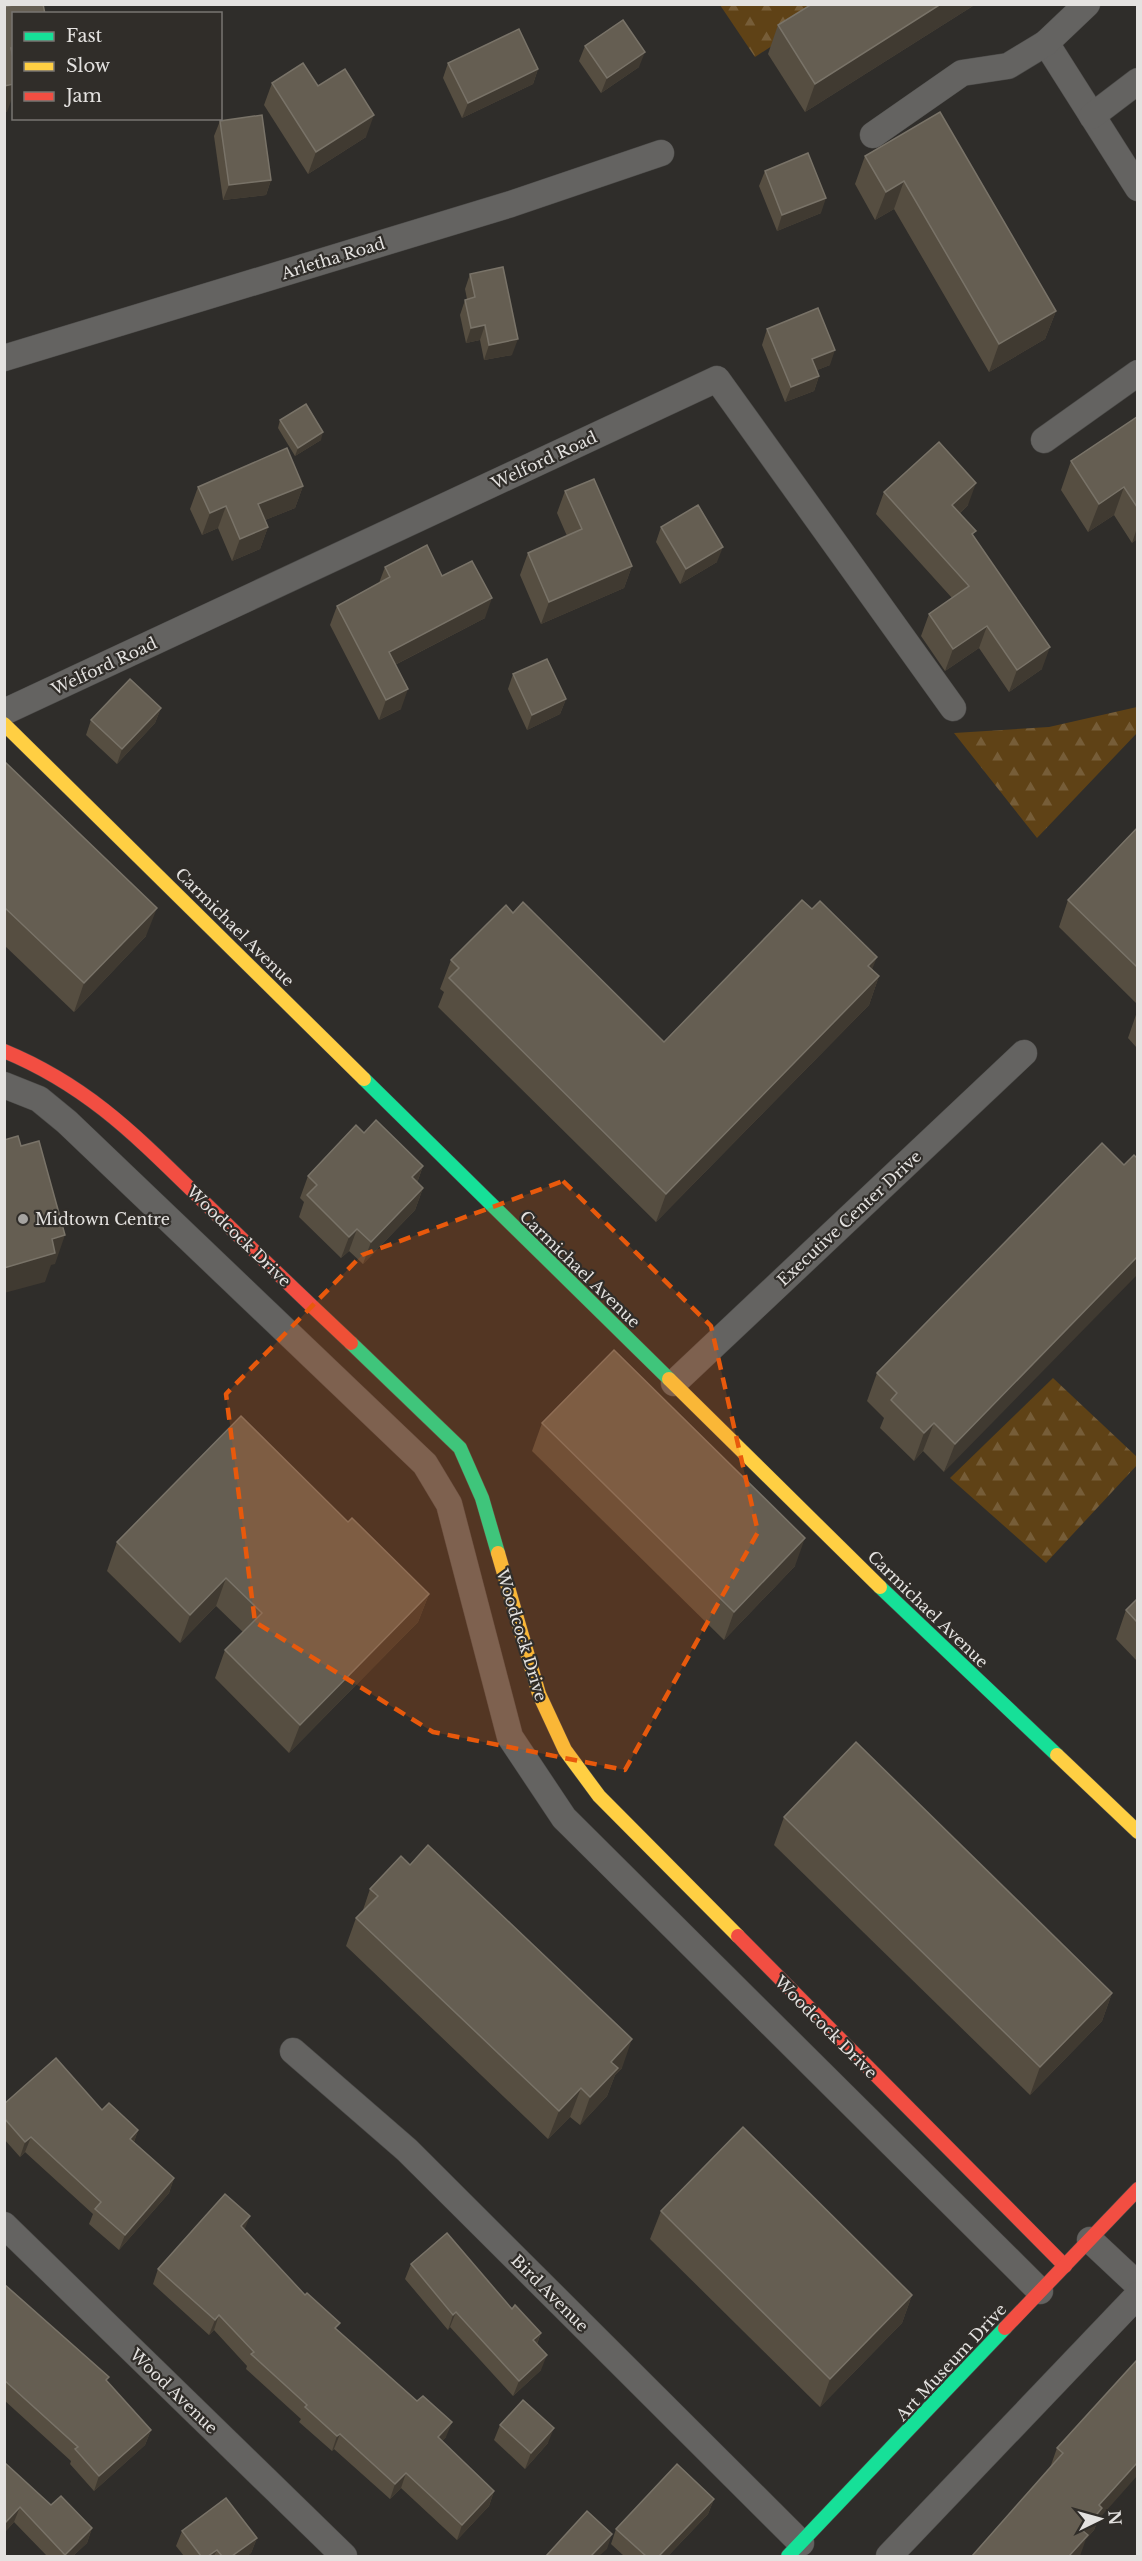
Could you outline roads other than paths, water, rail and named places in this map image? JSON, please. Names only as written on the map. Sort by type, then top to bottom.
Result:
[{"type":"street","points":[[873,135],[962,74],[1008,66],[1046,44],[1087,4]]},
{"type":"street","points":[[1046,44],[1137,188]]},
{"type":"street","points":[[1092,116],[1137,81]]},
{"type":"street","name":"Arletha Road","points":[[4,358],[511,204],[660,153]]},
{"type":"street","points":[[1044,440],[1137,373]]},
{"type":"street","name":"Welford Road","points":[[4,712],[717,379],[953,708]]},
{"type":"street","name":"Carmichael Avenue","points":[[4,724],[880,1587],[1137,1832]]},
{"type":"street","name":"Woodcock Drive","points":[[4,1050],[58,1073],[96,1101],[421,1408],[460,1448],[482,1498],[539,1694],[570,1758],[599,1796],[1065,2266]]},
{"type":"street","name":"Executive Center Drive","points":[[674,1383],[1024,1053]]},
{"type":"street","name":"Woodcock Drive","points":[[4,1085],[39,1099],[67,1122],[425,1464],[449,1503],[510,1737],[564,1818],[1040,2291]]},
{"type":"street","name":"Bird Avenue","points":[[292,2051],[408,2150],[794,2550]]},
{"type":"street","name":"Art Museum Drive","points":[[794,2550],[1137,2189]]},
{"type":"street","name":"Wood Avenue","points":[[4,2225],[344,2556]]},
{"type":"street","points":[[1090,2240],[1137,2285]]},
{"type":"street","points":[[889,2556],[1137,2295]]},
{"type":"place","name":"Midtown Centre","points":[[23,1219]]}]
